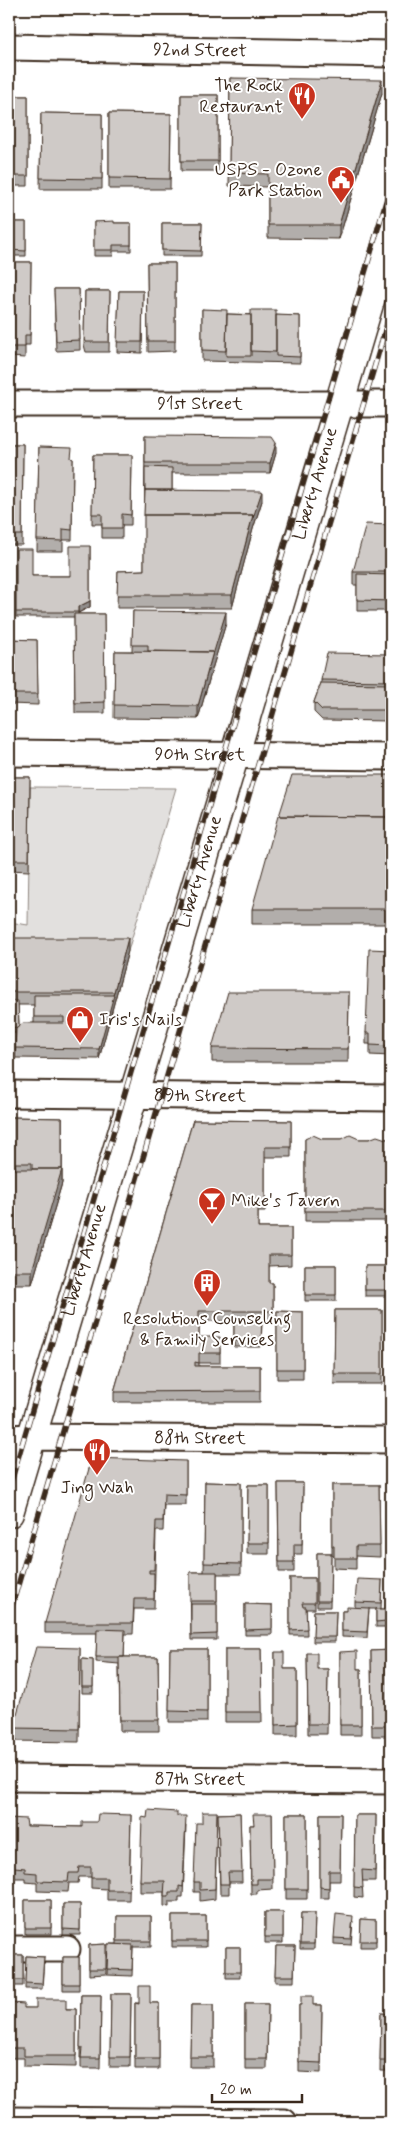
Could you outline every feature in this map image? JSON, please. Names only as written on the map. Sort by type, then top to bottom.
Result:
[{"type":"street","name":"92nd Street","points":[[9,47],[391,54]]},
{"type":"street","name":"Liberty Avenue","points":[[9,1513],[20,1438],[134,1096],[391,230]]},
{"type":"street","name":"91st Street","points":[[9,404],[391,404]]},
{"type":"street","name":"90th Street","points":[[9,754],[391,758]]},
{"type":"street","name":"89th Street","points":[[9,1094],[391,1098]]},
{"type":"street","name":"88th Street","points":[[20,1438],[391,1440]]},
{"type":"street","name":"87th Street","points":[[9,1778],[391,1781]]},
{"type":"street","points":[[9,1948],[68,1949]]},
{"type":"street","points":[[9,2120],[284,2122]]},
{"type":"shaded area","points":[[30,787],[176,788],[128,951],[9,951],[9,922],[28,925]]},
{"type":"building","points":[[230,78],[382,80],[339,225],[268,225],[268,174],[229,173]]},
{"type":"building","points":[[181,95],[218,95],[218,161],[181,161]]},
{"type":"building","points":[[9,96],[28,96],[28,176],[9,176]]},
{"type":"building","points":[[41,113],[102,114],[102,179],[40,178]]},
{"type":"building","points":[[109,113],[171,114],[170,179],[109,178]]},
{"type":"building","points":[[114,221],[114,223],[131,223],[131,245],[113,245],[113,250],[94,250],[94,222]]},
{"type":"building","points":[[9,222],[26,222],[26,251],[9,250]]},
{"type":"building","points":[[162,223],[202,223],[201,251],[162,250]]},
{"type":"building","points":[[9,262],[31,262],[30,335],[25,335],[25,347],[9,347]]},
{"type":"building","points":[[147,263],[175,263],[175,341],[148,341]]},
{"type":"building","points":[[54,289],[79,289],[80,340],[56,341]]},
{"type":"building","points":[[85,291],[110,291],[109,342],[86,342],[84,335]]},
{"type":"building","points":[[119,291],[143,291],[142,342],[117,342]]},
{"type":"building","points":[[202,309],[227,310],[226,351],[202,350]]},
{"type":"building","points":[[251,310],[276,310],[276,352],[251,351]]},
{"type":"building","points":[[227,314],[251,315],[251,356],[226,356]]},
{"type":"building","points":[[276,315],[300,316],[300,357],[276,356]]},
{"type":"building","points":[[145,436],[272,437],[276,443],[270,463],[145,463]]},
{"type":"building","points":[[9,444],[23,444],[22,535],[9,535]]},
{"type":"building","points":[[39,447],[72,448],[72,530],[63,529],[63,541],[37,540]]},
{"type":"building","points":[[93,455],[132,455],[131,515],[122,514],[122,528],[102,528],[102,514],[92,514]]},
{"type":"building","points":[[145,467],[172,468],[172,490],[145,490]]},
{"type":"building","points":[[145,490],[262,491],[253,518],[253,515],[144,515]]},
{"type":"building","points":[[144,515],[253,515],[232,595],[117,595],[118,571],[144,570]]},
{"type":"building","points":[[366,524],[391,525],[391,572],[353,572]]},
{"type":"building","points":[[70,546],[90,546],[90,601],[78,607],[78,612],[16,612],[16,549],[32,549],[32,576],[70,576]]},
{"type":"building","points":[[357,574],[391,575],[391,601],[357,600]]},
{"type":"building","points":[[133,611],[226,612],[213,655],[213,652],[148,651],[148,645],[132,645]]},
{"type":"building","points":[[74,614],[104,614],[105,702],[75,703]]},
{"type":"building","points":[[9,639],[37,640],[38,694],[9,694]]},
{"type":"building","points":[[115,651],[213,652],[198,706],[114,705]]},
{"type":"building","points":[[327,653],[391,654],[391,681],[321,680]]},
{"type":"building","points":[[321,683],[391,684],[391,710],[322,710],[314,702]]},
{"type":"building","points":[[292,775],[391,775],[391,817],[279,816]]},
{"type":"building","points":[[9,777],[30,777],[29,860],[9,860]]},
{"type":"building","points":[[278,816],[391,817],[391,909],[252,909]]},
{"type":"building","points":[[389,922],[391,922],[391,943],[389,943]]},
{"type":"building","points":[[9,938],[128,938],[114,992],[9,992]]},
{"type":"building","points":[[369,949],[391,950],[391,1046],[370,1045],[370,1033],[366,1033]]},
{"type":"building","points":[[228,992],[349,992],[348,1049],[212,1048]]},
{"type":"building","points":[[34,995],[114,995],[99,1049],[15,1048],[16,1029],[23,1023],[64,1023],[64,1017],[34,1017]]},
{"type":"building","points":[[9,1001],[18,1001],[18,1027],[9,1028]]},
{"type":"building","points":[[9,1117],[62,1118],[62,1169],[32,1169],[32,1163],[15,1163],[16,1169],[9,1169]]},
{"type":"building","points":[[193,1120],[291,1121],[291,1147],[265,1147],[265,1202],[258,1202],[258,1228],[291,1228],[291,1255],[269,1255],[269,1283],[273,1283],[273,1311],[199,1311],[199,1337],[220,1337],[220,1353],[199,1353],[199,1363],[195,1362],[195,1366],[260,1366],[260,1391],[114,1392]]},
{"type":"building","points":[[313,1135],[322,1139],[342,1139],[350,1135],[359,1139],[369,1139],[377,1136],[391,1139],[391,1211],[305,1211],[305,1139]]},
{"type":"building","points":[[9,1169],[62,1169],[32,1271],[9,1271]]},
{"type":"building","points":[[305,1265],[336,1265],[336,1295],[305,1295]]},
{"type":"building","points":[[365,1266],[389,1266],[388,1290],[365,1290]]},
{"type":"building","points":[[335,1310],[382,1310],[382,1374],[334,1374]]},
{"type":"building","points":[[277,1311],[303,1312],[303,1369],[277,1369]]},
{"type":"building","points":[[234,1318],[262,1318],[261,1341],[234,1341]]},
{"type":"building","points":[[92,1458],[186,1461],[186,1495],[164,1494],[163,1521],[156,1521],[154,1570],[149,1570],[149,1573],[154,1573],[154,1599],[134,1599],[133,1623],[45,1623]]},
{"type":"building","points":[[205,1482],[241,1483],[241,1564],[204,1563]]},
{"type":"building","points":[[278,1483],[303,1483],[302,1544],[294,1544],[294,1562],[279,1562]]},
{"type":"building","points":[[248,1485],[269,1485],[269,1543],[247,1543]]},
{"type":"building","points":[[332,1485],[379,1485],[380,1546],[356,1546],[356,1558],[334,1558],[334,1546],[332,1546]]},
{"type":"building","points":[[317,1553],[331,1553],[330,1601],[317,1601]]},
{"type":"building","points":[[190,1572],[217,1572],[217,1601],[190,1601]]},
{"type":"building","points":[[290,1578],[315,1578],[315,1603],[302,1603],[303,1607],[306,1607],[307,1629],[290,1630]]},
{"type":"building","points":[[357,1579],[382,1580],[381,1603],[355,1602]]},
{"type":"building","points":[[191,1604],[217,1604],[217,1634],[191,1635]]},
{"type":"building","points":[[245,1604],[272,1605],[272,1629],[245,1630]]},
{"type":"building","points":[[386,1605],[391,1605],[391,1632],[386,1632],[386,1621],[376,1622],[376,1609],[386,1609]]},
{"type":"building","points":[[347,1607],[369,1608],[367,1632],[342,1631],[342,1611],[347,1611]]},
{"type":"building","points":[[314,1611],[336,1611],[335,1637],[313,1637]]},
{"type":"building","points":[[97,1629],[125,1630],[124,1657],[96,1657]]},
{"type":"building","points":[[36,1647],[80,1648],[79,1729],[13,1728]]},
{"type":"building","points":[[170,1649],[207,1649],[207,1712],[169,1711]]},
{"type":"building","points":[[225,1649],[261,1649],[262,1712],[225,1712]]},
{"type":"building","points":[[391,1650],[391,1726],[372,1726],[371,1651]]},
{"type":"building","points":[[357,1651],[357,1669],[361,1669],[361,1725],[340,1725],[340,1652]]},
{"type":"building","points":[[275,1652],[284,1652],[284,1669],[297,1669],[297,1724],[275,1725]]},
{"type":"building","points":[[307,1653],[317,1653],[317,1669],[328,1669],[327,1724],[308,1724]]},
{"type":"building","points":[[119,1657],[158,1657],[159,1720],[120,1720]]},
{"type":"building","points":[[82,1659],[93,1660],[93,1687],[82,1687]]},
{"type":"building","points":[[148,1810],[177,1812],[177,1816],[186,1816],[183,1887],[179,1886],[179,1892],[169,1892],[169,1896],[164,1896],[165,1881],[140,1881],[142,1817],[147,1818]]},
{"type":"building","points":[[202,1812],[217,1812],[215,1889],[200,1890],[200,1882],[194,1882],[196,1823],[202,1823]]},
{"type":"building","points":[[240,1813],[242,1872],[228,1872],[229,1884],[220,1884],[218,1814]]},
{"type":"building","points":[[98,1814],[131,1815],[129,1890],[107,1890],[107,1878],[91,1878],[91,1867],[79,1867],[78,1873],[69,1873],[68,1882],[37,1881],[37,1873],[25,1872],[25,1868],[14,1867],[14,1876],[9,1876],[9,1818],[26,1819],[27,1826],[82,1827],[82,1822],[97,1822]]},
{"type":"building","points":[[253,1814],[272,1814],[273,1879],[257,1879],[257,1884],[251,1884],[250,1825],[254,1825]]},
{"type":"building","points":[[286,1814],[307,1814],[307,1889],[286,1889]]},
{"type":"building","points":[[320,1814],[341,1814],[340,1871],[329,1871],[329,1888],[320,1887]]},
{"type":"building","points":[[355,1815],[376,1815],[375,1871],[362,1870],[363,1888],[354,1887]]},
{"type":"building","points":[[385,1815],[391,1815],[391,1872],[385,1872]]},
{"type":"building","points":[[25,1900],[51,1900],[51,1928],[25,1928]]},
{"type":"building","points":[[63,1904],[80,1904],[80,1930],[63,1929]]},
{"type":"building","points":[[265,1912],[283,1912],[283,1937],[265,1937]]},
{"type":"building","points":[[301,1913],[315,1913],[314,1944],[300,1944]]},
{"type":"building","points":[[336,1914],[353,1916],[351,1939],[334,1938]]},
{"type":"building","points":[[117,1916],[151,1916],[151,1941],[117,1941]]},
{"type":"building","points":[[172,1916],[206,1916],[206,1941],[172,1941]]},
{"type":"building","points":[[361,1919],[376,1920],[376,1941],[360,1941]]},
{"type":"building","points":[[106,1944],[106,1969],[89,1969],[89,1945]]},
{"type":"building","points":[[108,1944],[133,1945],[132,1970],[107,1969]]},
{"type":"building","points":[[276,1946],[295,1946],[294,1976],[275,1976]]},
{"type":"building","points":[[226,1947],[240,1947],[240,1972],[226,1972]]},
{"type":"building","points":[[9,1955],[23,1955],[23,1980],[9,1980]]},
{"type":"building","points":[[26,1956],[44,1957],[42,1984],[25,1983]]},
{"type":"building","points":[[63,1957],[79,1957],[79,1984],[63,1984]]},
{"type":"building","points":[[139,1986],[150,1986],[150,2003],[159,2003],[159,2059],[135,2059],[135,2003],[139,2004]]},
{"type":"building","points":[[9,1993],[11,1993],[11,2003],[24,2004],[24,2008],[36,2008],[36,1999],[66,1999],[66,2009],[76,2009],[76,2056],[24,2056],[24,2048],[9,2048]]},
{"type":"building","points":[[111,1994],[131,1994],[130,2057],[110,2057]]},
{"type":"building","points":[[81,1995],[101,1995],[100,2058],[81,2058]]},
{"type":"building","points":[[301,1996],[313,1996],[313,2005],[322,2005],[321,2063],[299,2062],[299,2005],[301,2005]]},
{"type":"building","points":[[245,2004],[268,2004],[267,2059],[245,2059]]},
{"type":"building","points":[[191,2005],[213,2005],[213,2057],[190,2057]]},
{"type":"building","points":[[381,2013],[391,2014],[391,2061],[380,2061]]},
{"type":"railway","points":[[9,1489],[391,184]]},
{"type":"railway","points":[[9,1616],[391,310]]},
{"type":"place","name":"The Rock Restaurant","points":[[302,120]]},
{"type":"place","name":"USPS - Ozone Park Station","points":[[341,204]]},
{"type":"place","name":"Iris's Nails","points":[[80,1044]]},
{"type":"place","name":"Mike's Tavern","points":[[212,1225]]},
{"type":"place","name":"Resolutions Counseling & Family Services","points":[[207,1307]]},
{"type":"place","name":"Jing Wah","points":[[97,1476]]}]
